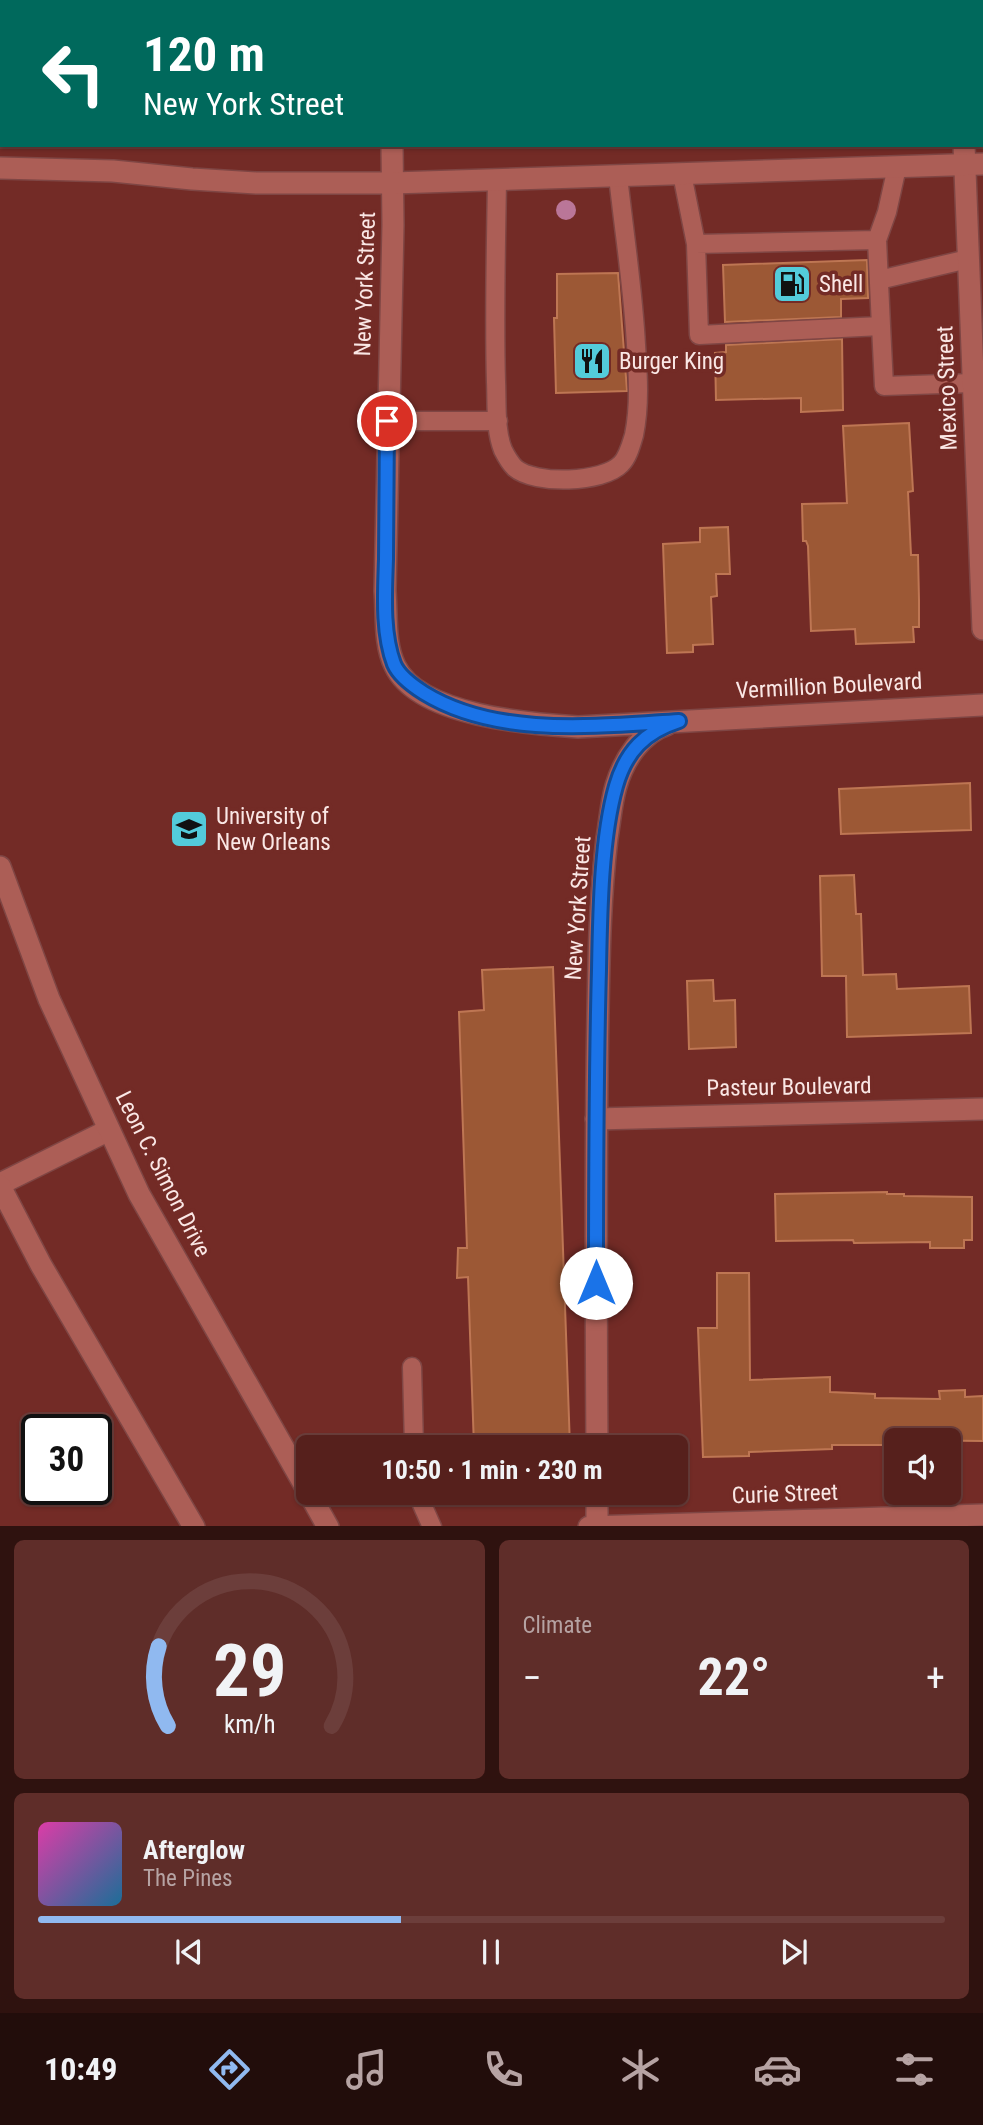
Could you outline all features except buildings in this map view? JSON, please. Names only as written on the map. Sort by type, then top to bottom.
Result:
[{"type":"street","name":"New York Street","points":[[392,147],[385,591],[388,646],[395,668],[412,686],[439,702],[478,715],[521,723],[578,727],[679,721]]},
{"type":"street","points":[[0,168],[113,171],[192,180],[256,183],[393,183],[897,167],[970,158]]},
{"type":"street","name":"Mexico Street","points":[[970,158],[968,258],[973,383],[979,436],[983,629]]},
{"type":"street","name":"Vermillion Boulevard","points":[[679,721],[983,705]]},
{"type":"street","name":"New York Street","points":[[597,1435],[596,1119],[604,862],[616,785],[634,748],[657,728],[679,721]]},
{"type":"street","name":"Leon C. Simon Drive","points":[[0,867],[49,999],[139,1194],[296,1469]]},
{"type":"street","name":"Pasteur Boulevard","points":[[596,1119],[983,1109]]},
{"type":"street","points":[[109,1130],[0,1185],[41,1265],[193,1526]]},
{"type":"street","name":"Leon C. Simon Drive","points":[[316,1505],[327,1526]]},
{"type":"street","points":[[595,1526],[596,1505]]},
{"type":"street","name":"Curie Street","points":[[595,1526],[983,1515]]},
{"type":"lane","points":[[897,167],[887,212],[877,240],[884,386],[973,383]]},
{"type":"lane","points":[[682,174],[696,244],[699,335],[881,326]]},
{"type":"lane","points":[[497,180],[495,349],[498,421],[505,454],[515,468],[525,474],[564,479],[611,471],[622,463],[634,433],[637,363],[634,309],[618,176]]},
{"type":"lane","points":[[696,244],[877,240]]},
{"type":"lane","points":[[879,280],[968,258]]},
{"type":"lane","points":[[387,421],[498,421]]},
{"type":"lane","points":[[412,1367],[414,1435]]},
{"type":"lane","points":[[422,1505],[432,1526]]},
{"type":"place","name":"Shell","points":[[792,284]]},
{"type":"place","name":"Burger King","points":[[592,361]]},
{"type":"place","name":"University of New Orleans","points":[[189,829]]},
{"type":"route","points":[[387,421],[385,591],[388,646],[395,668],[412,686],[439,702],[478,715],[521,723],[578,727],[679,721],[657,728],[634,748],[616,785],[610,820],[604,862],[600,952],[596,1283]]}]
